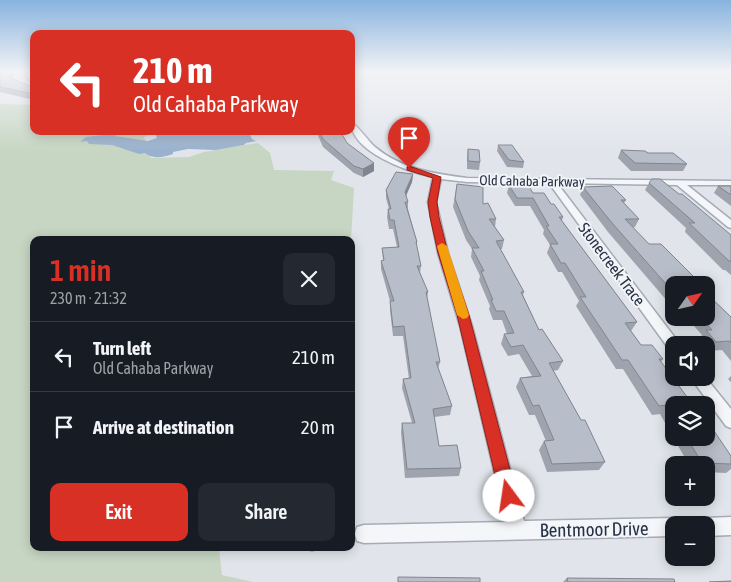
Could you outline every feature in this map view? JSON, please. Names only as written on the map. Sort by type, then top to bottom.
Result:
[{"type":"street","name":"Old Cahaba Parkway","points":[[355,129],[377,154],[409,168],[437,177],[467,180],[731,183]]},
{"type":"street","points":[[437,177],[432,202],[443,253],[464,321],[517,530]]},
{"type":"street","name":"Stonecreek Trace","points":[[551,181],[667,336]]},
{"type":"street","points":[[679,182],[731,225]]},
{"type":"street","points":[[704,386],[731,421]]},
{"type":"street","points":[[715,527],[731,526]]},
{"type":"street","name":"Bentmoor Drive","points":[[364,534],[665,527]]},
{"type":"green space","points":[[0,104],[30,105],[30,135],[148,135],[144,137],[151,158],[189,157],[204,152],[258,143],[270,153],[274,170],[334,171],[331,180],[354,188],[351,236],[30,236],[30,551],[219,551],[222,575],[253,582],[0,582]]},
{"type":"water","points":[[116,135],[115,136],[148,141],[157,138],[156,135],[250,135],[256,141],[216,150],[188,149],[173,152],[173,154],[166,156],[155,157],[112,145],[89,144],[87,141],[80,142],[86,137]]},
{"type":"building","points":[[321,135],[342,135],[347,143],[374,163],[363,169],[354,166],[323,139]]},
{"type":"building","points":[[498,145],[512,145],[524,162],[509,160]]},
{"type":"building","points":[[468,149],[479,150],[480,162],[468,161]]},
{"type":"building","points":[[621,150],[673,153],[687,164],[635,163]]},
{"type":"building","points":[[396,172],[413,174],[405,192],[408,202],[405,202],[417,242],[421,266],[417,266],[428,292],[426,292],[440,362],[436,362],[452,406],[433,409],[439,446],[457,445],[461,468],[407,469],[402,423],[415,423],[403,379],[411,378],[404,326],[393,327],[390,301],[394,301],[381,261],[384,260],[382,248],[399,247],[394,220],[390,220],[388,209],[391,209],[386,190]]},
{"type":"building","points":[[652,179],[660,179],[679,194],[682,194],[731,235],[731,261],[689,223],[695,223],[649,183]]},
{"type":"building","points":[[457,184],[483,187],[483,204],[488,203],[496,219],[489,219],[504,240],[496,241],[524,292],[521,292],[539,330],[542,329],[563,361],[549,363],[581,420],[585,420],[605,462],[552,464],[544,441],[554,440],[539,405],[533,406],[520,378],[541,376],[523,345],[511,347],[504,334],[514,333],[504,311],[496,311],[491,300],[493,300],[481,271],[484,271],[472,248],[479,248],[468,231],[455,199]]},
{"type":"building","points":[[509,185],[528,185],[533,193],[544,193],[551,204],[554,204],[563,217],[559,217],[637,322],[625,323],[641,345],[652,345],[663,359],[659,359],[665,367],[665,386],[679,386],[686,396],[665,396],[665,405],[659,406],[628,360],[622,360],[580,297],[586,297],[565,263],[561,263],[550,244],[558,244],[546,226],[549,226],[533,198],[517,198]]},
{"type":"building","points":[[612,186],[626,200],[621,200],[639,219],[625,219],[649,244],[661,244],[693,276],[665,276],[665,283],[583,187]]},
{"type":"building","points":[[718,186],[731,186],[731,195]]},
{"type":"building","points":[[715,302],[731,317],[731,343],[729,341],[716,342],[715,336],[711,336],[706,330],[712,330],[708,326],[715,326]]},
{"type":"building","points":[[715,432],[731,456],[731,464],[715,463],[715,456],[698,456],[692,446],[715,446]]},
{"type":"building","points":[[398,577],[480,578],[480,582],[398,582]]},
{"type":"building","points":[[567,578],[674,579],[675,582],[568,582]]},
{"type":"slow traffic","points":[[442,246],[463,315]]},
{"type":"route","points":[[409,168],[437,177],[432,202],[443,253],[463,315],[509,496]]}]
